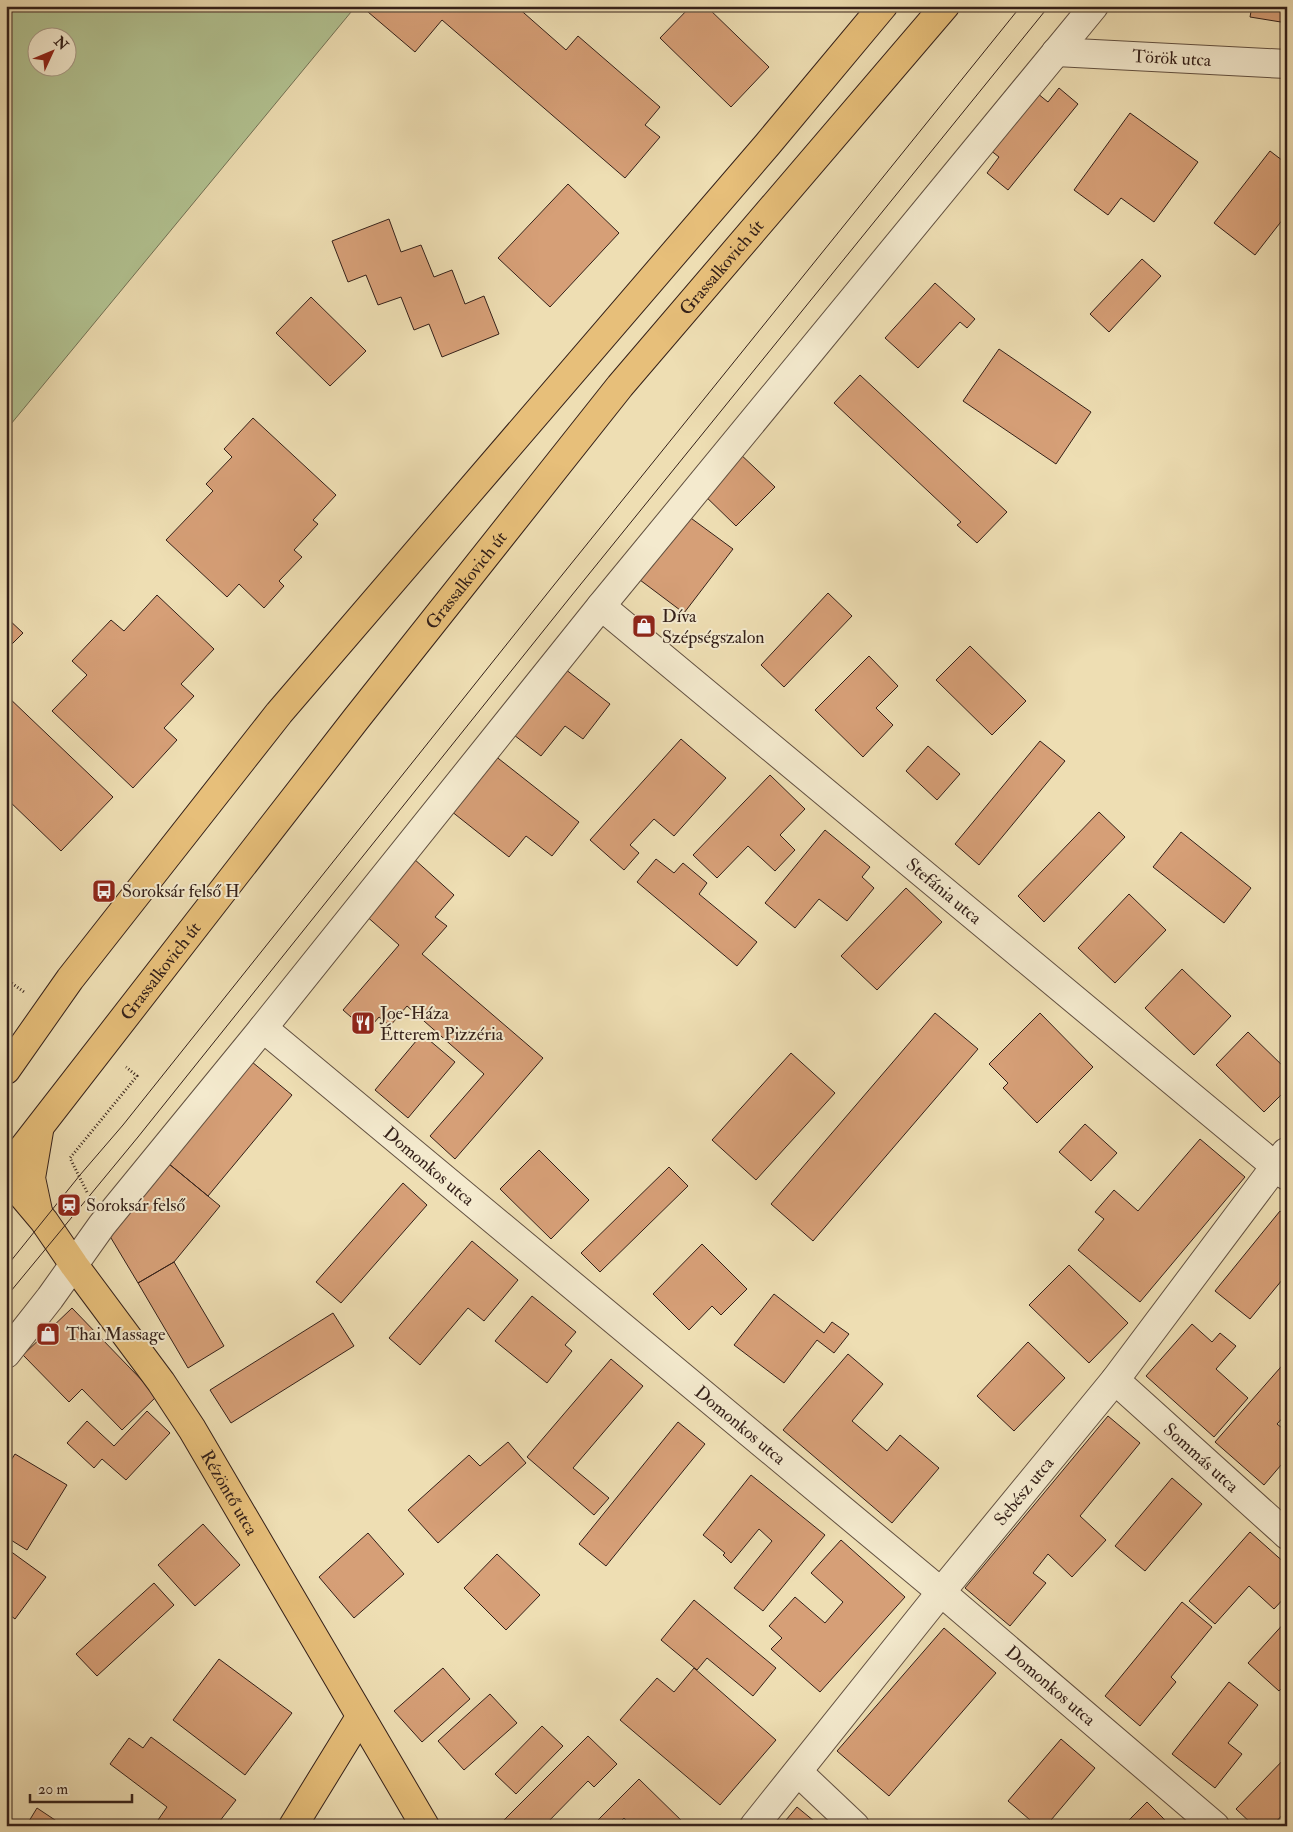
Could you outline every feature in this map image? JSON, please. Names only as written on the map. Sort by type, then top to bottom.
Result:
[{"type":"main road","points":[[6,1070],[70,978],[279,713],[767,145],[883,6]]},
{"type":"main road","name":"Grassalkovich út","points":[[6,1170],[350,727],[620,386],[945,6]]},
{"type":"main road","points":[[6,1208],[38,1214],[31,1178],[40,1127]]},
{"type":"main road","name":"Rézöntő utca","points":[[6,1176],[38,1214],[161,1382],[192,1430],[425,1826]]},
{"type":"main road","points":[[293,1826],[360,1717]]},
{"type":"street","points":[[6,1354],[102,1225],[263,1028],[601,606],[1094,6]]},
{"type":"street","name":"Török utca","points":[[1056,52],[1287,64]]},
{"type":"street","name":"Stefánia utca","points":[[601,606],[1283,1164]]},
{"type":"street","name":"Domonkos utca","points":[[263,1028],[941,1592],[1215,1826]]},
{"type":"street","name":"Sebész utca","points":[[754,1826],[941,1592],[1115,1380],[1283,1164]]},
{"type":"street","name":"Sommás utca","points":[[1115,1380],[1287,1535]]},
{"type":"street","points":[[798,1772],[855,1826]]},
{"type":"green space","points":[[6,6],[356,6],[6,430]]},
{"type":"building","points":[[361,6],[516,6],[566,50],[578,36],[660,107],[645,125],[660,137],[625,178],[442,20],[415,52]]},
{"type":"building","points":[[691,6],[706,6],[769,67],[731,107],[660,38]]},
{"type":"building","points":[[1252,6],[1287,6],[1287,23],[1250,17]]},
{"type":"building","points":[[1059,88],[1078,104],[1008,190],[987,173],[999,157],[985,146],[1032,89],[1048,102]]},
{"type":"building","points":[[1130,113],[1198,162],[1154,222],[1121,198],[1108,215],[1074,190]]},
{"type":"building","points":[[1270,151],[1287,164],[1287,214],[1255,255],[1214,223]]},
{"type":"building","points":[[568,184],[619,233],[550,307],[498,258]]},
{"type":"building","points":[[389,219],[401,252],[421,245],[434,277],[452,270],[465,304],[484,296],[499,334],[442,357],[429,324],[414,330],[401,297],[378,305],[366,275],[348,282],[332,241]]},
{"type":"building","points":[[1142,259],[1161,276],[1109,332],[1090,314]]},
{"type":"building","points":[[935,283],[975,319],[967,328],[960,322],[918,368],[885,338]]},
{"type":"building","points":[[311,297],[366,351],[330,386],[276,333]]},
{"type":"building","points":[[999,349],[1091,412],[1056,464],[963,401]]},
{"type":"building","points":[[860,375],[1007,512],[977,543],[957,525],[961,522],[834,403]]},
{"type":"building","points":[[253,418],[336,495],[313,520],[318,524],[294,550],[302,557],[279,581],[284,586],[264,608],[239,584],[227,597],[166,540],[213,491],[206,484],[232,457],[224,449]]},
{"type":"building","points":[[737,451],[775,487],[736,526],[699,490]]},
{"type":"building","points":[[684,513],[733,549],[684,613],[636,577]]},
{"type":"building","points":[[828,593],[852,616],[784,687],[761,665]]},
{"type":"building","points":[[157,595],[214,649],[181,684],[194,696],[164,728],[177,740],[133,788],[52,711],[87,675],[72,661],[111,620],[124,631]]},
{"type":"building","points":[[6,617],[23,633],[6,650]]},
{"type":"building","points":[[970,646],[1026,701],[992,735],[936,680]]},
{"type":"building","points":[[869,656],[898,686],[876,708],[893,725],[863,757],[815,710]]},
{"type":"building","points":[[565,669],[610,704],[583,739],[565,726],[541,756],[514,735]]},
{"type":"building","points":[[6,695],[113,797],[61,851],[6,798]]},
{"type":"building","points":[[681,739],[726,778],[674,836],[654,819],[630,845],[639,853],[624,870],[590,840]]},
{"type":"building","points":[[1040,741],[1065,761],[979,865],[955,844]]},
{"type":"building","points":[[928,746],[960,774],[937,800],[906,771]]},
{"type":"building","points":[[494,755],[579,822],[552,856],[526,836],[509,857],[451,811]]},
{"type":"building","points":[[770,775],[805,809],[780,835],[795,850],[775,871],[748,846],[717,878],[693,855]]},
{"type":"building","points":[[1099,812],[1125,837],[1044,922],[1018,896]]},
{"type":"building","points":[[825,830],[870,867],[862,877],[874,888],[847,921],[819,899],[795,928],[765,903]]},
{"type":"building","points":[[1181,832],[1251,888],[1224,923],[1153,867]]},
{"type":"building","points":[[413,858],[454,895],[435,917],[447,926],[422,954],[543,1058],[455,1159],[430,1136],[484,1074],[407,1006],[390,1026],[379,1017],[367,1031],[343,1010],[399,945],[364,914]]},
{"type":"building","points":[[656,859],[674,873],[683,863],[707,883],[699,894],[757,942],[737,966],[637,882]]},
{"type":"building","points":[[906,888],[942,922],[877,990],[841,956]]},
{"type":"building","points":[[1129,894],[1166,930],[1115,983],[1078,948]]},
{"type":"building","points":[[1182,969],[1231,1016],[1194,1055],[1145,1008]]},
{"type":"building","points":[[935,1013],[978,1049],[813,1241],[771,1204]]},
{"type":"building","points":[[1040,1013],[1093,1067],[1037,1123],[1003,1088],[1008,1083],[989,1064]]},
{"type":"building","points":[[1248,1032],[1287,1070],[1287,1089],[1264,1112],[1216,1065]]},
{"type":"building","points":[[422,1034],[455,1062],[408,1118],[375,1090]]},
{"type":"building","points":[[791,1053],[835,1093],[756,1180],[712,1140]]},
{"type":"building","points":[[246,1057],[292,1095],[208,1196],[163,1159]]},
{"type":"building","points":[[1085,1124],[1117,1153],[1091,1181],[1059,1152]]},
{"type":"building","points":[[1200,1139],[1245,1177],[1140,1302],[1078,1250],[1104,1219],[1095,1212],[1114,1190],[1138,1211]]},
{"type":"building","points":[[539,1150],[589,1200],[551,1239],[500,1189]]},
{"type":"building","points":[[163,1159],[220,1206],[174,1262],[138,1283],[105,1228]]},
{"type":"building","points":[[669,1167],[688,1186],[600,1272],[581,1253]]},
{"type":"building","points":[[403,1183],[427,1205],[341,1303],[316,1282]]},
{"type":"building","points":[[1280,1211],[1287,1217],[1287,1274],[1250,1319],[1215,1291]]},
{"type":"building","points":[[472,1241],[518,1280],[484,1321],[468,1308],[420,1365],[389,1338]]},
{"type":"building","points":[[702,1244],[747,1289],[721,1315],[712,1306],[689,1330],[653,1294]]},
{"type":"building","points":[[174,1262],[224,1346],[188,1368],[138,1283]]},
{"type":"building","points":[[1069,1265],[1128,1323],[1089,1363],[1029,1305]]},
{"type":"building","points":[[774,1294],[824,1333],[832,1322],[849,1334],[834,1353],[817,1340],[784,1383],[734,1345]]},
{"type":"building","points":[[532,1296],[576,1332],[565,1345],[572,1351],[547,1383],[495,1341]]},
{"type":"building","points":[[72,1308],[157,1396],[122,1430],[82,1389],[69,1402],[23,1355]]},
{"type":"building","points":[[333,1313],[354,1346],[231,1423],[210,1390]]},
{"type":"building","points":[[1192,1324],[1212,1342],[1220,1333],[1236,1346],[1216,1369],[1248,1398],[1214,1437],[1146,1376]]},
{"type":"building","points":[[1028,1342],[1065,1378],[1014,1431],[977,1396]]},
{"type":"building","points":[[848,1354],[883,1384],[852,1421],[887,1451],[900,1435],[939,1468],[892,1523],[783,1430]]},
{"type":"building","points":[[611,1359],[643,1386],[573,1468],[609,1498],[594,1515],[527,1457]]},
{"type":"building","points":[[1287,1360],[1287,1413],[1277,1424],[1287,1432],[1287,1458],[1264,1485],[1215,1442]]},
{"type":"building","points":[[147,1411],[170,1433],[126,1480],[102,1459],[94,1468],[67,1443],[87,1421],[114,1446]]},
{"type":"building","points":[[1108,1416],[1140,1443],[1080,1516],[1106,1540],[1072,1577],[1048,1554],[1033,1573],[1046,1583],[1010,1626],[965,1588]]},
{"type":"building","points":[[678,1422],[705,1444],[606,1566],[579,1544]]},
{"type":"building","points":[[508,1442],[526,1463],[438,1543],[408,1510],[469,1455],[480,1466]]},
{"type":"building","points":[[15,1454],[67,1485],[27,1550],[6,1537],[6,1468]]},
{"type":"building","points":[[751,1475],[825,1535],[763,1611],[734,1588],[772,1541],[759,1529],[731,1563],[723,1555],[725,1553],[703,1535]]},
{"type":"building","points":[[1172,1478],[1202,1504],[1145,1571],[1115,1546]]},
{"type":"building","points":[[203,1524],[240,1565],[195,1606],[158,1565]]},
{"type":"building","points":[[1250,1532],[1287,1565],[1287,1595],[1274,1609],[1249,1586],[1215,1624],[1189,1601]]},
{"type":"building","points":[[368,1533],[404,1574],[354,1618],[319,1577]]},
{"type":"building","points":[[841,1540],[905,1597],[820,1692],[771,1649],[782,1638],[769,1626],[795,1597],[825,1623],[843,1602],[811,1573]]},
{"type":"building","points":[[6,1548],[46,1577],[15,1619],[6,1612]]},
{"type":"building","points":[[497,1554],[540,1595],[506,1630],[464,1588]]},
{"type":"building","points":[[154,1583],[174,1605],[97,1676],[76,1654]]},
{"type":"building","points":[[694,1600],[776,1668],[753,1696],[707,1658],[697,1670],[661,1640]]},
{"type":"building","points":[[1182,1602],[1212,1627],[1171,1677],[1176,1682],[1140,1726],[1105,1696]]},
{"type":"building","points":[[1287,1620],[1287,1683],[1279,1691],[1248,1663]]},
{"type":"building","points":[[944,1628],[996,1673],[889,1796],[837,1751]]},
{"type":"building","points":[[219,1659],[292,1713],[245,1775],[173,1720]]},
{"type":"building","points":[[443,1668],[470,1699],[422,1742],[394,1711]]},
{"type":"building","points":[[694,1668],[776,1740],[720,1805],[620,1720],[657,1678],[674,1692]]},
{"type":"building","points":[[1229,1682],[1258,1705],[1228,1743],[1242,1754],[1215,1788],[1172,1754]]},
{"type":"building","points":[[490,1694],[517,1723],[464,1770],[438,1741]]},
{"type":"building","points":[[542,1726],[563,1746],[516,1794],[495,1774]]},
{"type":"building","points":[[588,1736],[617,1764],[594,1787],[588,1781],[544,1826],[498,1826]]},
{"type":"building","points":[[151,1737],[236,1800],[216,1826],[166,1826],[158,1820],[167,1807],[110,1764],[129,1738],[143,1748]]},
{"type":"building","points":[[1061,1739],[1095,1768],[1046,1826],[1037,1826],[1008,1801]]},
{"type":"building","points":[[1287,1756],[1287,1810],[1272,1826],[1254,1826],[1236,1809]]},
{"type":"building","points":[[639,1779],[687,1826],[631,1826],[624,1818],[616,1826],[604,1826],[598,1820]]},
{"type":"building","points":[[1147,1802],[1171,1826],[1123,1826]]},
{"type":"building","points":[[797,1807],[820,1826],[781,1826]]},
{"type":"building","points":[[37,1808],[64,1826],[26,1826]]},
{"type":"tram line","points":[[6,1267],[123,1125],[554,585],[1021,6]]},
{"type":"tram line","points":[[6,1297],[138,1137],[572,595],[1049,6]]},
{"type":"place","name":"Díva Szépségszalon","points":[[644,626]]},
{"type":"place","name":"Soroksár felső H","points":[[104,891]]},
{"type":"place","name":"Joe-Háza Étterem Pizzéria","points":[[363,1023]]},
{"type":"place","name":"Soroksár felső","points":[[69,1205]]},
{"type":"place","name":"Thai Massage","points":[[48,1334]]}]
